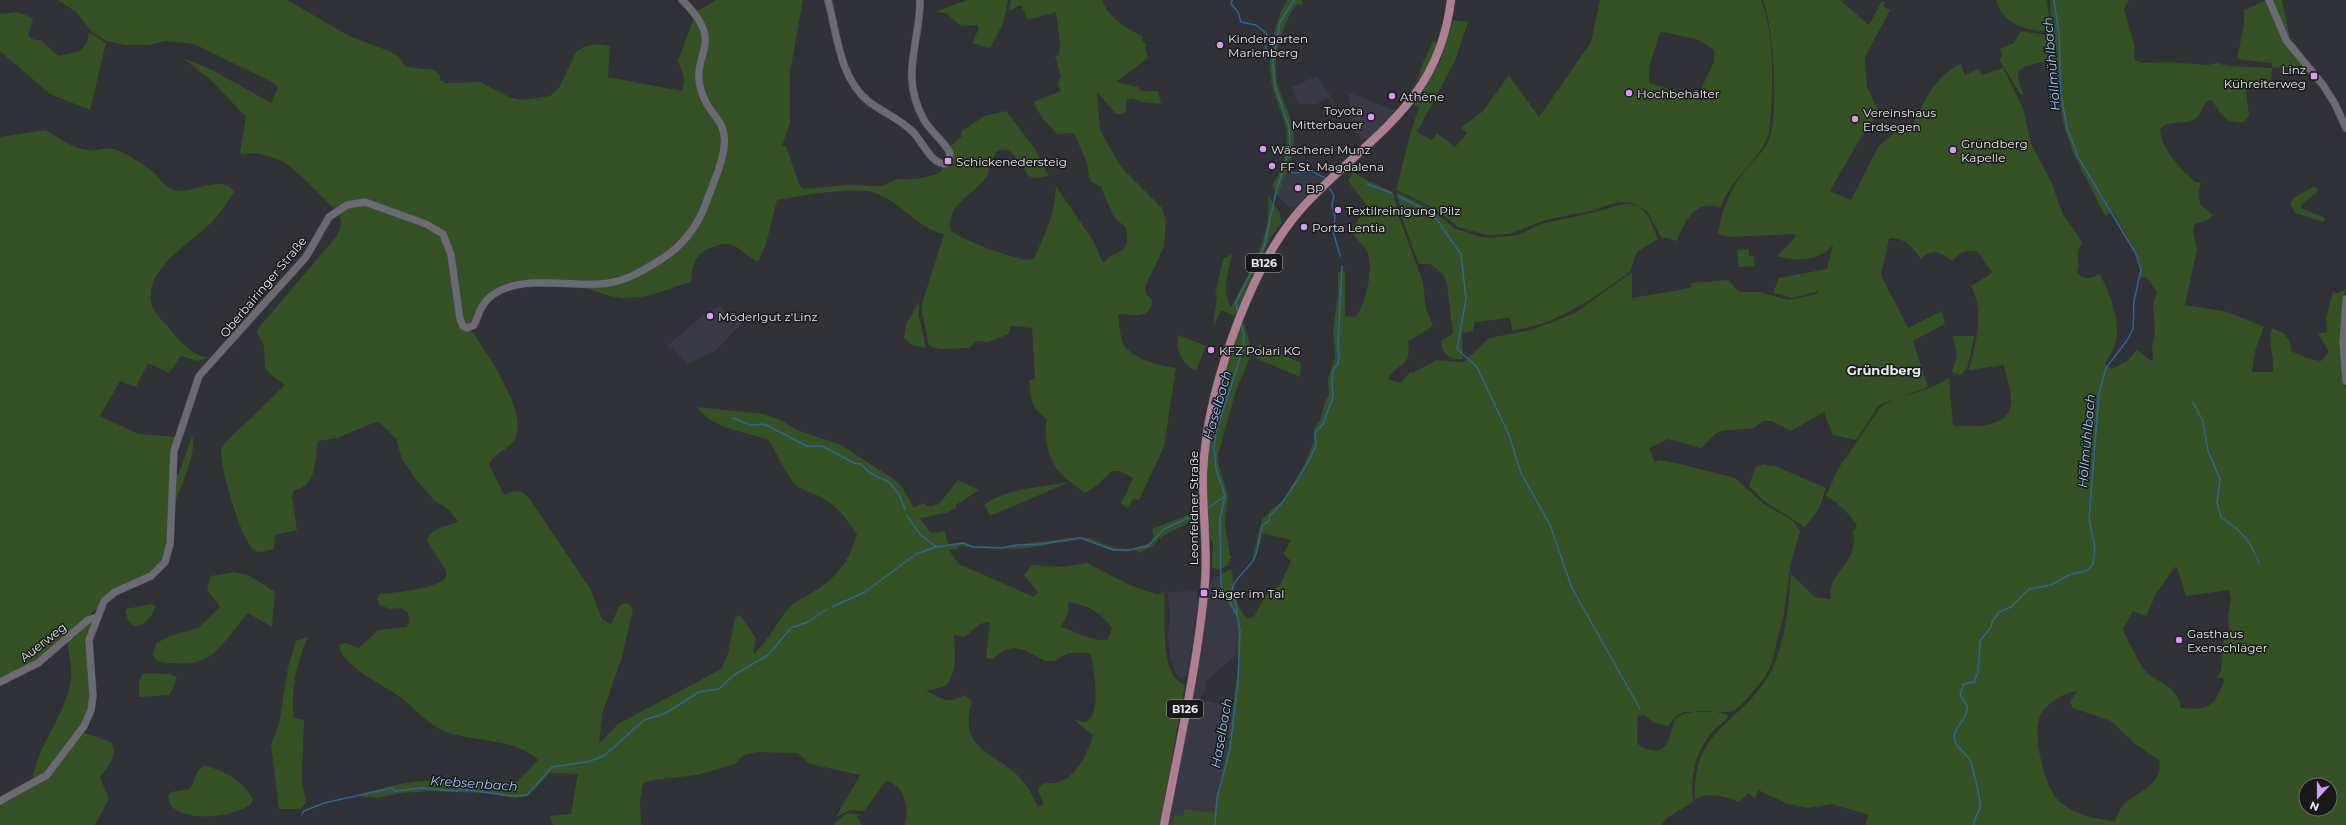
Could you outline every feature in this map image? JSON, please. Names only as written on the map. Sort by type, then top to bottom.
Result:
[{"type":"main road","name":"Leonfeldner Straße","points":[[1164,825],[1190,683],[1204,593],[1206,555],[1204,466],[1209,420],[1226,356],[1237,325],[1267,258],[1290,223],[1314,196],[1395,120],[1417,93],[1439,50],[1451,0]]},
{"type":"street","name":"Oberbairinger Straße","points":[[0,801],[47,775],[84,726],[92,703],[90,640],[100,608],[109,596],[151,576],[162,567],[167,558],[171,529],[174,451],[199,376],[306,257],[329,217],[338,210],[354,203],[365,202],[426,224],[443,234],[451,255],[460,319],[463,326],[467,328],[474,325],[484,303],[504,289],[538,283],[599,284],[630,278],[675,250],[688,238],[702,214],[722,157],[724,138],[723,128],[706,103],[700,85],[700,64],[706,44],[704,28],[695,12],[682,0]]},
{"type":"street","points":[[828,0],[845,68],[857,89],[868,101],[908,126],[935,160],[944,164],[948,161],[950,153],[924,120],[912,85],[911,60],[920,0]]},
{"type":"street","points":[[2269,0],[2286,40],[2323,85],[2335,104],[2346,128]]},
{"type":"street","points":[[2346,300],[2343,350],[2346,381]]},
{"type":"street","name":"Auerweg","points":[[0,682],[38,663],[88,620],[97,617]]},
{"type":"shaded area","points":[[1317,76],[1335,103],[1333,104],[1328,98],[1320,101],[1318,104],[1298,104],[1291,87]]},
{"type":"shaded area","name":"Toyota Mitterbauer","points":[[1349,93],[1398,111],[1370,138],[1361,139],[1354,130],[1349,115]]},
{"type":"shaded area","name":"BP","points":[[1286,174],[1315,175],[1324,179],[1295,207],[1290,208],[1278,196]]},
{"type":"shaded area","points":[[720,306],[726,314],[732,317],[747,318],[714,352],[687,364],[672,347],[670,349],[667,346],[704,314]]},
{"type":"shaded area","points":[[1220,575],[1221,593],[1236,617],[1236,655],[1205,682],[1207,686],[1200,699],[1233,708],[1226,762],[1214,814],[1184,809],[1183,816],[1173,818],[1171,825],[1166,825],[1208,587],[1213,579]]},
{"type":"shaded area","points":[[1197,591],[1198,602],[1187,676],[1181,679],[1176,674],[1170,657],[1168,637],[1170,613],[1167,592]]},
{"type":"green space","points":[[58,0],[287,0],[349,36],[389,51],[398,56],[406,67],[434,70],[440,75],[440,80],[446,83],[480,82],[511,98],[522,100],[550,96],[559,88],[576,52],[584,47],[597,44],[610,46],[608,77],[681,91],[684,80],[678,61],[696,12],[716,0],[803,0],[790,72],[790,122],[782,146],[786,146],[799,184],[804,189],[847,185],[882,186],[897,179],[916,179],[938,174],[953,158],[953,152],[949,147],[962,136],[961,132],[984,116],[1006,111],[1035,149],[1049,176],[1035,178],[1028,176],[1013,154],[1005,150],[997,151],[993,157],[988,174],[983,181],[958,205],[953,213],[951,231],[979,245],[1005,254],[1027,260],[1033,259],[1052,215],[1056,186],[1094,242],[1103,263],[1109,257],[1123,250],[1127,242],[1125,227],[1114,217],[1101,187],[1092,182],[1089,177],[1087,163],[1074,133],[1057,134],[1042,118],[1033,102],[1061,91],[1058,83],[1061,76],[1055,56],[1059,55],[1060,43],[1056,12],[1028,20],[1021,5],[1009,11],[1011,0],[1102,0],[1109,13],[1119,22],[1143,37],[1142,40],[1147,46],[1145,46],[1148,58],[1116,82],[1138,87],[1141,91],[1158,91],[1161,104],[1143,102],[1131,98],[1127,100],[1126,112],[1116,114],[1097,92],[1100,130],[1121,167],[1162,208],[1166,220],[1164,247],[1145,287],[1146,293],[1152,300],[1151,307],[1144,314],[1140,315],[1118,314],[1121,336],[1126,348],[1138,357],[1154,363],[1176,368],[1164,447],[1139,500],[1133,499],[1128,508],[1121,504],[1133,478],[1119,471],[1112,471],[1096,486],[1085,493],[1063,476],[1053,462],[1047,446],[1047,419],[1034,406],[1030,393],[1029,380],[1035,379],[1032,328],[1011,326],[1009,334],[988,342],[976,341],[969,348],[940,349],[929,346],[921,307],[944,234],[925,226],[893,202],[875,193],[866,191],[841,191],[777,200],[766,244],[758,262],[730,244],[718,245],[704,251],[697,259],[694,264],[691,282],[654,294],[632,298],[622,298],[613,297],[570,283],[546,282],[529,284],[497,290],[474,321],[466,325],[457,304],[468,331],[472,331],[496,368],[512,399],[516,414],[518,428],[515,439],[489,464],[504,495],[517,491],[523,493],[529,498],[591,590],[602,619],[611,624],[620,605],[626,603],[630,605],[633,610],[622,657],[603,711],[599,744],[618,724],[721,669],[728,654],[735,617],[740,615],[756,638],[753,654],[768,638],[788,609],[797,601],[829,581],[841,568],[850,553],[857,535],[850,524],[827,500],[796,485],[785,470],[769,440],[730,429],[712,421],[697,407],[763,414],[781,420],[797,430],[841,445],[901,485],[914,508],[923,503],[930,507],[939,504],[958,480],[979,490],[956,505],[956,508],[946,513],[920,518],[931,533],[945,531],[948,544],[962,542],[973,546],[1002,547],[1076,537],[1089,538],[1115,548],[1129,549],[1132,551],[1118,551],[1092,541],[1078,539],[1026,548],[959,546],[957,549],[949,550],[959,564],[1034,597],[1038,592],[1024,575],[1032,565],[1063,567],[1087,563],[1130,585],[1158,595],[1164,591],[1165,643],[1167,657],[1170,669],[1176,679],[1185,685],[1160,825],[905,825],[907,812],[902,793],[893,784],[886,781],[864,811],[850,810],[836,817],[860,775],[810,764],[797,753],[757,752],[744,755],[735,764],[697,775],[653,780],[643,783],[640,800],[641,825],[553,825],[550,816],[571,814],[578,774],[550,773],[528,796],[517,798],[483,793],[430,791],[403,793],[376,798],[360,796],[365,792],[411,782],[482,780],[517,782],[538,760],[529,753],[506,744],[457,735],[439,729],[427,721],[406,701],[357,669],[344,657],[341,652],[339,645],[345,643],[359,648],[378,630],[407,627],[409,620],[408,613],[401,608],[390,609],[379,605],[377,599],[380,594],[424,588],[446,578],[446,571],[427,541],[429,536],[435,530],[458,521],[448,509],[435,501],[417,481],[402,459],[396,439],[379,422],[337,438],[318,441],[314,471],[311,478],[302,488],[294,490],[292,497],[297,530],[275,535],[274,549],[269,551],[256,551],[249,544],[238,520],[228,488],[221,452],[227,441],[285,385],[271,375],[265,368],[264,346],[256,331],[336,237],[341,225],[341,220],[337,213],[314,188],[284,162],[259,154],[240,153],[246,117],[213,82],[183,58],[212,70],[271,103],[278,87],[274,83],[194,44],[166,41],[149,45],[126,45],[106,41],[92,32],[76,12]],"holes":[[[1068,602],[1087,607],[1102,617],[1112,628],[1108,639],[1098,640],[1061,627],[1069,611]],[[990,622],[986,658],[992,659],[1005,650],[1014,648],[1024,650],[1045,661],[1054,661],[1069,653],[1090,653],[1092,659],[1096,691],[1094,712],[1090,719],[1084,722],[1075,720],[1093,736],[1082,762],[1070,776],[1054,783],[1044,783],[1039,787],[1038,791],[1044,804],[1038,807],[1030,790],[1021,779],[987,753],[973,739],[969,729],[969,717],[972,701],[964,695],[954,700],[949,700],[926,691],[946,686],[950,680],[955,661],[954,635],[965,637],[980,624]]]},
{"type":"green space","points":[[967,0],[1008,0],[1003,24],[990,48],[972,43],[979,28],[977,25],[961,26],[946,13],[935,12]]},
{"type":"green space","points":[[1287,0],[1302,0],[1303,5],[1297,4],[1286,22],[1277,56],[1276,67],[1279,88],[1291,120],[1294,133],[1294,147],[1291,161],[1278,196],[1272,186],[1282,164],[1287,139],[1285,124],[1272,86],[1270,60],[1275,28]]},
{"type":"green space","points":[[1600,0],[1761,0],[1766,15],[1771,48],[1772,101],[1769,133],[1760,151],[1732,186],[1721,207],[1704,206],[1698,209],[1688,219],[1677,241],[1661,237],[1647,211],[1630,202],[1617,202],[1595,210],[1545,220],[1509,234],[1487,235],[1458,227],[1434,208],[1396,190],[1412,128],[1419,108],[1414,104],[1440,61],[1453,20],[1468,22],[1455,61],[1417,132],[1432,140],[1437,133],[1455,147],[1467,133],[1461,128],[1483,111],[1509,75],[1539,117],[1591,42]],"holes":[[[1664,32],[1699,40],[1714,50],[1714,62],[1697,97],[1649,83],[1650,64],[1660,33]]]},
{"type":"green space","points":[[1763,0],[1840,0],[1869,25],[1882,1],[1885,3],[1883,6],[1890,10],[1865,57],[1867,87],[1879,112],[1860,139],[1830,191],[1851,200],[1878,147],[1903,125],[1910,130],[1930,92],[1943,75],[1961,64],[1965,75],[1978,69],[1982,75],[2003,68],[2023,108],[2031,143],[2052,184],[2063,214],[2083,243],[2080,246],[2078,253],[2077,272],[2085,278],[2100,274],[2108,291],[2114,310],[2117,329],[2113,349],[2105,364],[2112,369],[2126,362],[2137,350],[2150,360],[2153,360],[2152,346],[2155,334],[2153,305],[2157,292],[2146,277],[2140,277],[2139,261],[2136,252],[2113,212],[2106,215],[2104,214],[2074,155],[2064,126],[2054,74],[2050,0],[2129,0],[2124,9],[2135,47],[2134,60],[2144,63],[2169,62],[2207,65],[2218,63],[2227,66],[2272,68],[2271,83],[2250,88],[2246,92],[2249,115],[2244,122],[2233,122],[2225,118],[2213,101],[2210,100],[2205,103],[2200,114],[2196,118],[2187,122],[2168,124],[2160,129],[2164,144],[2173,159],[2197,183],[2201,182],[2199,190],[2200,204],[2213,215],[2210,219],[2195,224],[2193,230],[2197,250],[2185,305],[2228,312],[2264,327],[2255,351],[2252,372],[2273,372],[2270,339],[2272,328],[2283,333],[2290,341],[2291,351],[2309,359],[2321,361],[2329,352],[2318,334],[2327,332],[2326,318],[2333,292],[2338,293],[2346,289],[2343,301],[2343,378],[2346,390],[2346,825],[1865,825],[1869,815],[1832,804],[1807,808],[1788,804],[1758,790],[1755,798],[1748,793],[1739,802],[1712,795],[1695,799],[1696,775],[1701,757],[1710,741],[1720,728],[1759,690],[1775,662],[1783,638],[1791,574],[1815,597],[1831,599],[1833,581],[1847,561],[1851,552],[1854,543],[1853,531],[1857,526],[1843,509],[1826,496],[1838,469],[1880,408],[1894,399],[1879,405],[1856,440],[1833,435],[1824,412],[1791,431],[1772,421],[1763,421],[1754,428],[1722,431],[1715,434],[1701,448],[1668,439],[1649,448],[1655,462],[1660,460],[1676,463],[1735,478],[1764,504],[1792,520],[1800,531],[1791,563],[1784,613],[1772,662],[1765,677],[1746,700],[1734,711],[1715,712],[1728,715],[1728,717],[1709,736],[1699,753],[1692,782],[1693,802],[1667,818],[1661,825],[1171,825],[1174,815],[1183,816],[1184,809],[1214,813],[1228,748],[1238,666],[1237,624],[1236,617],[1221,593],[1220,575],[1231,569],[1240,609],[1248,618],[1254,617],[1265,596],[1280,585],[1291,561],[1283,554],[1291,540],[1263,533],[1253,562],[1252,559],[1262,520],[1273,508],[1283,501],[1304,465],[1313,443],[1314,429],[1320,420],[1325,402],[1329,395],[1328,379],[1335,357],[1333,329],[1338,295],[1338,272],[1345,271],[1345,316],[1355,317],[1359,312],[1368,287],[1370,268],[1368,254],[1363,245],[1350,232],[1367,206],[1348,181],[1353,172],[1368,181],[1393,192],[1400,220],[1423,282],[1426,309],[1433,326],[1408,342],[1409,351],[1406,361],[1392,373],[1388,379],[1401,383],[1410,372],[1413,373],[1436,360],[1464,362],[1489,338],[1532,330],[1575,313],[1632,272],[1632,298],[1690,288],[1692,283],[1728,280],[1739,292],[1759,292],[1788,300],[1817,294],[1818,291],[1793,298],[1773,293],[1779,278],[1827,269],[1833,245],[1828,250],[1814,257],[1807,259],[1792,259],[1777,256],[1796,237],[1794,234],[1729,237],[1718,234],[1725,207],[1736,183],[1766,145],[1772,130],[1774,113],[1774,71],[1770,29]],"holes":[[[1889,239],[1899,239],[1904,241],[1921,259],[1929,253],[1936,252],[1944,255],[1952,261],[1962,253],[1977,251],[1992,273],[1971,286],[1978,306],[1978,328],[1969,370],[2004,365],[2011,400],[2008,412],[2003,418],[1988,425],[1953,426],[1949,377],[1932,387],[1898,398],[1928,387],[1913,341],[1945,324],[1942,311],[1908,328],[1881,275]],[[2175,567],[2177,567],[2186,596],[2229,590],[2231,599],[2228,615],[2229,630],[2223,643],[2221,670],[2217,678],[2223,678],[2224,681],[2214,701],[2210,705],[2199,708],[2181,708],[2176,694],[2144,669],[2132,649],[2123,629],[2133,611],[2146,616],[2156,594]],[[2077,691],[2070,702],[2073,708],[2111,721],[2135,744],[2159,760],[2160,769],[2154,782],[2123,805],[2119,810],[2115,821],[2084,815],[2068,808],[2056,798],[2047,781],[2038,746],[2037,735],[2040,716],[2045,708],[2052,702],[2070,692]],[[1684,712],[1694,712],[1675,719],[1668,741],[1662,749],[1657,751],[1649,750],[1643,748],[1637,743],[1638,716],[1644,715],[1654,723],[1668,726],[1675,717]]]},
{"type":"green space","points":[[1996,0],[2047,0],[2050,27],[2046,31],[2030,29],[2015,24],[2004,15]]},
{"type":"green space","points":[[2267,0],[2284,42],[2305,66],[2272,68],[2272,63],[2237,59],[2244,24],[2244,10]]},
{"type":"green space","points":[[2272,0],[2282,0],[2291,44]]},
{"type":"green space","points":[[17,12],[33,18],[28,36],[32,39],[42,41],[58,56],[80,51],[87,43],[89,32],[106,43],[90,110],[50,94],[0,51],[0,14]]},
{"type":"green space","points":[[2021,31],[2051,36],[2051,61],[2022,68],[2018,77],[2024,94],[2021,95],[2000,61],[2002,55],[2000,49],[2014,43]]},
{"type":"green space","points":[[1433,41],[1437,44],[1426,69],[1410,92],[1420,74],[1419,72]]},
{"type":"green space","points":[[46,130],[78,148],[93,150],[110,148],[122,152],[145,166],[165,185],[174,190],[190,190],[215,184],[223,184],[234,192],[212,222],[169,260],[159,271],[153,283],[151,296],[154,309],[157,314],[182,342],[191,351],[209,358],[197,361],[181,356],[169,373],[148,363],[136,387],[120,381],[100,416],[138,434],[176,437],[168,544],[163,562],[152,573],[105,598],[96,609],[46,656],[0,680],[0,137]]},
{"type":"green space","points":[[2314,186],[2318,189],[2317,192],[2301,205],[2301,208],[2323,217],[2325,219],[2323,222],[2295,213],[2290,204],[2294,198]]},
{"type":"green space","points":[[1397,192],[1433,210],[1454,228],[1477,236],[1491,238],[1518,235],[1541,224],[1596,212],[1619,205],[1630,204],[1639,207],[1647,214],[1658,239],[1637,252],[1630,271],[1626,275],[1586,302],[1558,317],[1543,323],[1512,330],[1510,318],[1475,321],[1473,331],[1462,333],[1463,359],[1454,359],[1445,353],[1441,341],[1453,334],[1447,284],[1443,274],[1430,264],[1419,264],[1402,218]]},
{"type":"green space","points":[[1268,196],[1280,213],[1281,224],[1271,237],[1235,316],[1221,310],[1213,328],[1217,295],[1215,294],[1223,259],[1232,254],[1226,288],[1228,301],[1231,307],[1252,268],[1263,240],[1268,211]]},
{"type":"green space","points":[[1749,249],[1749,256],[1754,256],[1755,266],[1739,267],[1737,250]]},
{"type":"green space","points":[[919,302],[919,317],[926,348],[912,345],[904,338],[906,324]]},
{"type":"green space","points":[[1243,319],[1249,341],[1250,357],[1236,390],[1218,455],[1218,462],[1228,496],[1225,523],[1230,556],[1232,556],[1227,566],[1217,570],[1212,567],[1213,545],[1210,537],[1207,470],[1212,424],[1216,406]]},
{"type":"green space","points":[[1178,335],[1206,346],[1196,371],[1183,360],[1181,356],[1178,346]]},
{"type":"green space","points":[[1953,336],[1974,336],[1967,369],[1960,375],[1952,372],[1957,356]]},
{"type":"green space","points":[[1259,344],[1301,363],[1300,377],[1255,358]]},
{"type":"green space","points":[[192,436],[193,443],[190,461],[173,508],[173,479],[179,473]]},
{"type":"green space","points":[[1763,464],[1772,467],[1773,465],[1826,488],[1819,509],[1805,527],[1764,501],[1749,486],[1755,468]]},
{"type":"green space","points":[[1070,482],[990,516],[984,505],[993,499],[1013,492]]},
{"type":"green space","points":[[1200,510],[1200,517],[1161,537],[1151,547],[1139,553],[1132,548],[1150,543],[1154,537],[1152,529]]},
{"type":"green space","points":[[234,572],[250,576],[275,592],[272,627],[248,613],[221,646],[209,657],[198,662],[180,664],[157,661],[153,655],[156,643],[173,635],[198,628],[220,607],[207,590],[211,576]]},
{"type":"green space","points":[[152,604],[156,606],[153,613],[151,617],[142,625],[134,626],[129,621],[126,609]]},
{"type":"green space","points":[[90,622],[92,624],[90,706],[79,731],[111,742],[114,752],[113,756],[100,778],[109,799],[95,825],[0,825],[0,804],[32,787],[38,759],[68,692],[71,673],[67,641]]},
{"type":"green space","points":[[308,637],[295,676],[293,697],[294,718],[304,720],[302,781],[306,803],[301,809],[279,809],[271,745],[279,724],[288,667],[296,641]]},
{"type":"green space","points":[[147,673],[169,674],[177,677],[170,695],[139,697],[139,682],[142,675]]},
{"type":"green space","points":[[205,766],[219,770],[239,782],[253,799],[251,804],[242,809],[217,816],[190,815],[178,811],[171,805],[168,795],[171,792],[190,789],[197,772]]},
{"type":"green space","points":[[847,813],[861,815],[857,816],[862,825],[833,825]]},
{"type":"waterway","points":[[1232,0],[1231,4],[1238,12],[1241,22],[1256,25],[1267,34],[1265,59]]},
{"type":"waterway","name":"Haselbach","points":[[1238,314],[1236,302],[1264,247],[1276,192],[1290,148],[1289,127],[1275,86],[1273,61],[1280,22],[1294,0]]},
{"type":"waterway","name":"Höllmühlbach","points":[[1974,825],[1975,818],[1980,808],[1977,785],[1971,762],[1956,744],[1954,737],[1967,710],[1967,706],[1960,693],[1964,684],[1974,682],[1978,672],[1980,641],[1991,627],[1992,622],[1999,612],[2011,607],[2029,589],[2051,585],[2069,575],[2088,570],[2093,564],[2095,548],[2089,519],[2099,393],[2106,368],[2128,339],[2133,329],[2134,301],[2141,270],[2136,254],[2078,157],[2067,128],[2061,95],[2059,35],[2054,0]]},
{"type":"waterway","points":[[1286,165],[1292,173],[1313,172],[1325,178]]},
{"type":"waterway","points":[[1367,184],[1392,193]]},
{"type":"waterway","points":[[1330,189],[1334,196],[1332,205],[1335,217],[1333,231],[1340,256]]},
{"type":"waterway","points":[[1398,196],[1432,213],[1461,254],[1466,299],[1457,349],[1477,367],[1509,435],[1521,473],[1550,525],[1572,588],[1640,709]]},
{"type":"waterway","points":[[1237,613],[1232,595],[1232,589],[1239,577],[1256,555],[1262,526],[1269,521],[1270,515],[1282,503],[1296,483],[1308,461],[1316,445],[1315,433],[1323,424],[1333,397],[1333,370],[1338,364],[1339,358],[1338,343],[1342,266]]},
{"type":"waterway","name":"Haselbach","points":[[1215,825],[1217,798],[1230,749],[1238,682],[1240,631],[1237,615],[1221,585],[1220,519],[1225,496],[1216,469],[1214,447],[1216,432],[1243,349],[1244,335],[1241,323]]},
{"type":"waterway","points":[[2193,402],[2203,421],[2208,451],[2220,479],[2217,503],[2221,517],[2237,529],[2249,542],[2259,562]]},
{"type":"waterway","points":[[733,418],[750,425],[764,424],[807,446],[822,446],[854,463],[861,464],[870,473],[889,482],[900,496],[905,510]]},
{"type":"waterway","name":"Krebsenbach","points":[[1206,509],[1224,497]]},
{"type":"waterway","name":"Krebsenbach","points":[[832,607],[865,592],[916,554],[936,547],[963,543],[973,547],[1002,548],[1016,545],[1042,544],[1081,538],[1113,550],[1130,550],[1148,546],[1164,529],[1201,512]]},
{"type":"waterway","points":[[907,516],[920,534],[936,547]]},
{"type":"waterway","name":"Krebsenbach","points":[[302,814],[304,811],[324,803],[392,788],[395,791],[421,788],[457,791],[460,789],[511,796],[527,795],[552,767],[587,762],[604,756],[644,720],[666,713],[699,692],[719,689],[734,675],[768,655],[791,628],[808,622],[827,609]]},
{"type":"place","name":"Kindergarten Marienberg","points":[[1220,45]]},
{"type":"place","name":"Linz Kühreiterweg","points":[[2314,76]]},
{"type":"place","name":"Hochbehälter","points":[[1629,93]]},
{"type":"place","name":"Athène","points":[[1392,96]]},
{"type":"place","name":"Toyota Mitterbauer","points":[[1371,117]]},
{"type":"place","name":"Vereinshaus Erdsegen","points":[[1855,119]]},
{"type":"place","name":"Wäscherei Munz","points":[[1263,149]]},
{"type":"place","name":"Gründberg Kapelle","points":[[1953,150]]},
{"type":"place","name":"Schickenedersteig","points":[[948,161]]},
{"type":"place","name":"FF St. Magdalena","points":[[1272,166]]},
{"type":"place","name":"BP","points":[[1298,188]]},
{"type":"place","name":"Textilreinigung Pilz","points":[[1338,210]]},
{"type":"place","name":"Porta Lentia","points":[[1304,227]]},
{"type":"place","name":"Möderlgut z'Linz","points":[[710,316]]},
{"type":"place","name":"KFZ Polari KG","points":[[1211,350]]},
{"type":"place","name":"Jäger im Tal","points":[[1204,593]]},
{"type":"place","name":"Gasthaus Exenschläger","points":[[2179,640]]},
{"type":"district","name":"Gründberg","points":[[1884,370]]}]
